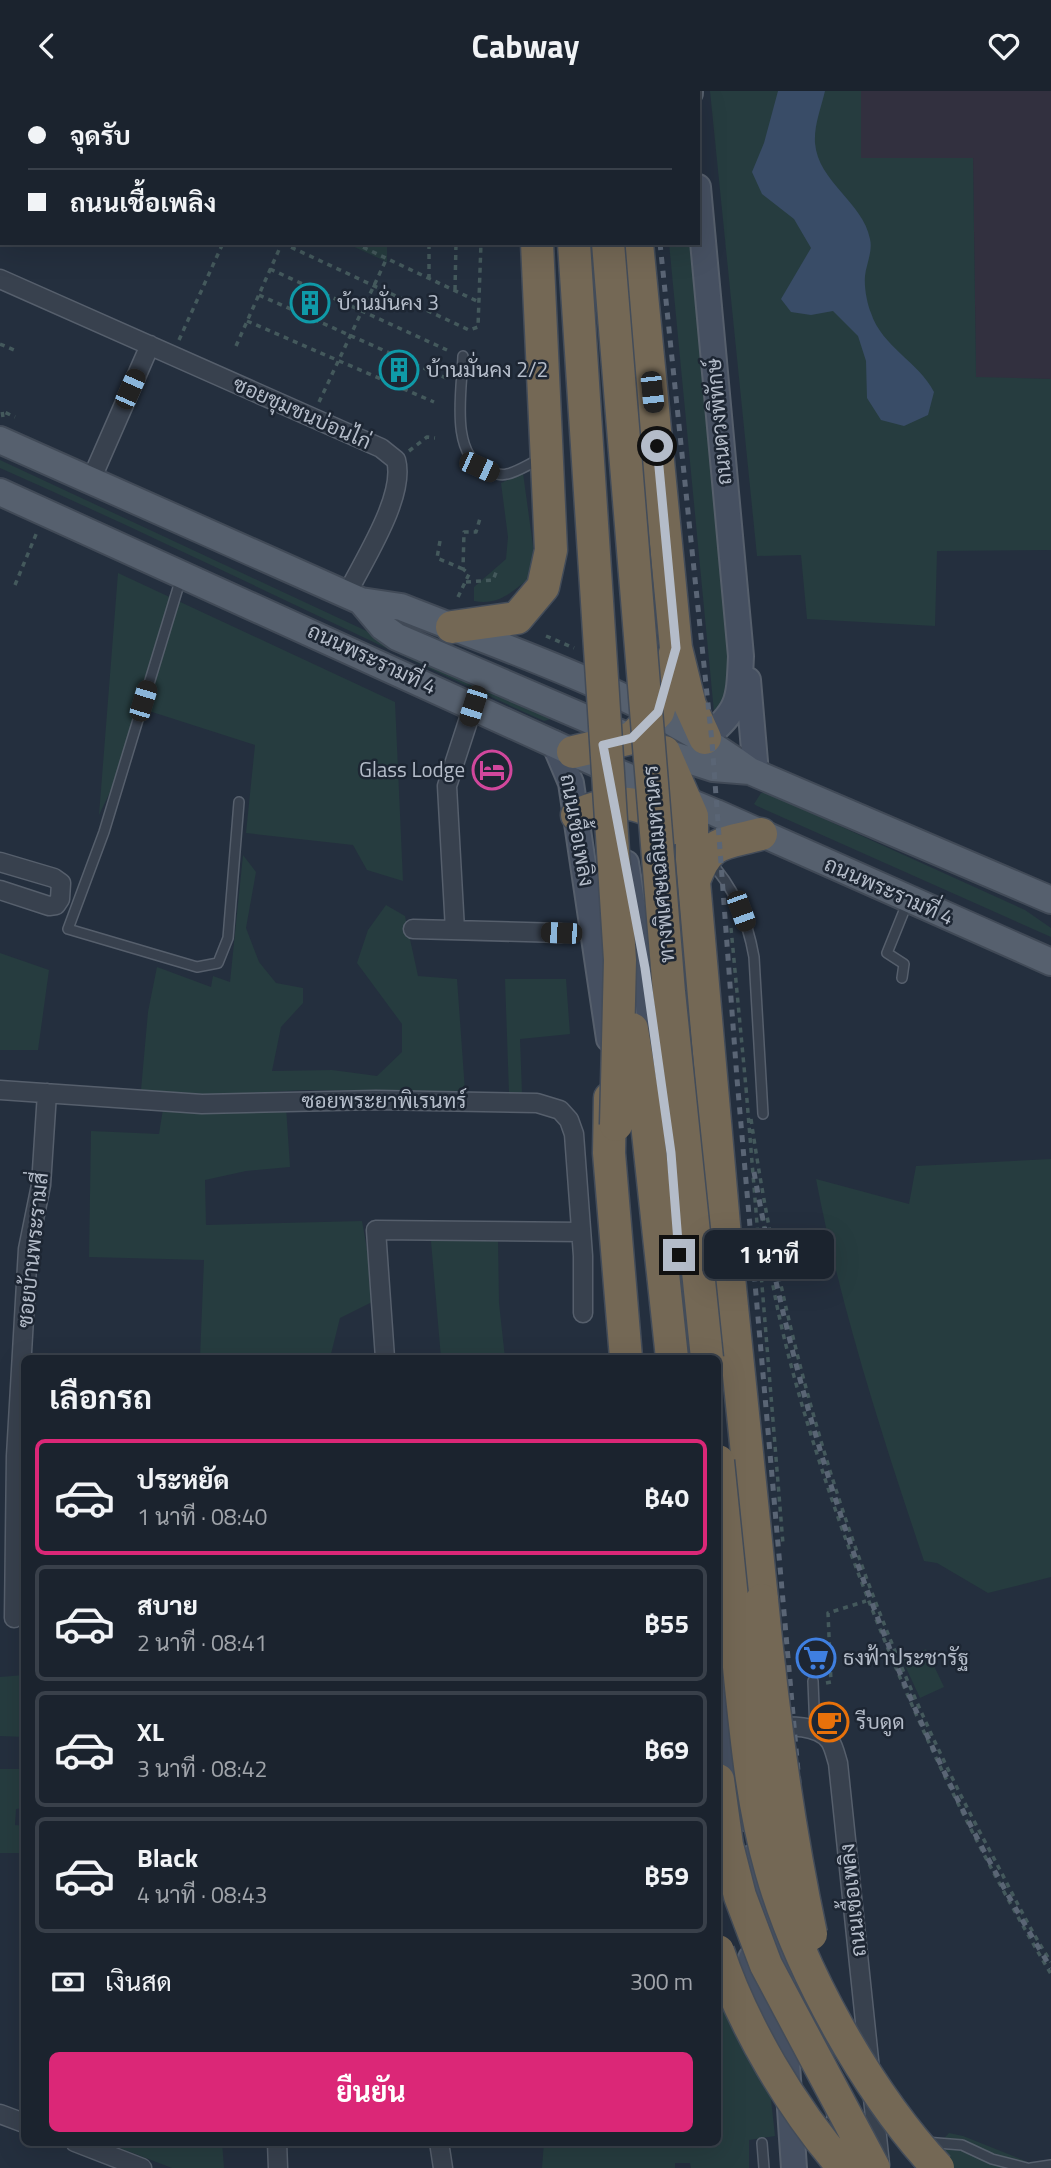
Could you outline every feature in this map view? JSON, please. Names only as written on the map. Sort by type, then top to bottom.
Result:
[{"type":"highway","points":[[452,627],[517,618],[543,587],[551,550],[537,245]]},
{"type":"highway","name":"ทางพิเศษเฉลิมมหานคร","points":[[574,245],[620,960],[616,1125],[636,1355]]},
{"type":"highway","name":"ทางพิเศษเฉลิมมหานคร","points":[[608,245],[668,979],[707,1355]]},
{"type":"highway","points":[[637,245],[676,648],[688,696],[705,738]]},
{"type":"highway","points":[[608,749],[665,739],[664,706],[676,648]]},
{"type":"highway","points":[[608,749],[687,801],[691,816],[726,1248],[775,1739],[790,1836],[824,1997]]},
{"type":"highway","points":[[577,815],[603,804],[632,803],[659,813],[680,833],[696,865]]},
{"type":"highway","points":[[696,865],[718,846],[761,834]]},
{"type":"highway","name":"ทางพิเศษเฉลิมมหานคร","points":[[620,960],[646,1114],[672,1355]]},
{"type":"highway","points":[[611,1054],[609,1153],[626,1355]]},
{"type":"highway","points":[[721,1491],[747,1755],[771,1871],[824,1997],[850,2048],[885,2104],[938,2168]]},
{"type":"highway","points":[[721,1802],[727,1845],[740,1896],[766,1965],[887,2151]]},
{"type":"highway","points":[[721,1894],[744,1953],[810,2064],[887,2151]]},
{"type":"highway","points":[[721,1960],[775,2071],[820,2141],[844,2168]]},
{"type":"main road","name":"ถนนพระรามที่ 4","points":[[4,430],[91,480],[354,597],[401,607],[664,706],[753,772],[1051,901]]},
{"type":"main road","name":"ถนนพระรามที่ 4","points":[[0,492],[473,706],[608,749],[713,768],[753,772]]},
{"type":"main road","name":"ถนนพระรามที่ 4","points":[[354,597],[383,627],[397,637],[608,749],[687,801],[1051,962]]},
{"type":"street","name":"ถนนดวงพิทักษ์","points":[[700,209],[741,656],[739,698],[731,716],[705,738]]},
{"type":"street","name":"ซอยชุมชนบ่อนไก่","points":[[0,279],[381,448],[396,460],[399,482],[354,597]]},
{"type":"street","points":[[91,480],[150,345]]},
{"type":"street","name":"ถนนดวงพิทักษ์","points":[[741,656],[749,685],[753,772]]},
{"type":"street","points":[[455,930],[448,777],[473,706]]},
{"type":"street","name":"ถนนเชื้อเพลิง","points":[[608,749],[615,804],[645,968],[671,1153],[687,1355]]},
{"type":"street","name":"ถนนเชื้อเพลิง","points":[[608,749],[571,783],[611,1054],[671,1153]]},
{"type":"street","points":[[0,890],[49,906],[56,905],[62,890],[61,883],[54,877],[1,865]]},
{"type":"street","points":[[413,929],[561,933]]},
{"type":"street","name":"ซอยพระยาพิเรนทร์","points":[[0,1090],[202,1104],[360,1100],[537,1103],[560,1110],[569,1121],[574,1134],[583,1313]]},
{"type":"street","name":"ซอยบ้านพระรามสี่","points":[[22,1355],[28,1249],[41,1185],[47,1093]]},
{"type":"street","points":[[385,1355],[376,1230],[581,1232]]},
{"type":"street","name":"ซอยบ้านพระรามสี่","points":[[14,1618],[16,1456],[21,1370]]},
{"type":"street","points":[[721,1717],[722,1738],[781,1975],[785,2071],[794,2168]]},
{"type":"street","points":[[722,1738],[793,1725],[815,1733]]},
{"type":"street","name":"ถนนเชื้อเพลิง","points":[[815,1733],[830,1741],[840,1775],[887,2151],[881,2168]]},
{"type":"street","points":[[721,1872],[756,1971],[785,2071]]},
{"type":"street","points":[[0,2114],[21,2122]]},
{"type":"street","points":[[85,2146],[142,2168]]},
{"type":"street","points":[[277,2146],[278,2168]]},
{"type":"street","points":[[440,2146],[443,2168]]},
{"type":"lane","points":[[463,356],[463,440],[470,460],[479,467],[505,475],[547,458]]},
{"type":"lane","points":[[182,573],[104,832],[68,929],[197,967],[218,963],[228,938],[239,802]]},
{"type":"lane","points":[[696,865],[720,873],[750,933],[754,957],[763,1114]]},
{"type":"lane","points":[[902,978],[904,964],[887,953],[909,899]]},
{"type":"lane","points":[[813,1682],[815,1733]]},
{"type":"lane","points":[[762,2143],[764,2168]]},
{"type":"lane","points":[[887,2151],[962,2145],[992,2159],[1029,2168],[1051,2165]]},
{"type":"path","points":[[173,355],[222,245]]},
{"type":"path","points":[[236,346],[281,245]]},
{"type":"path","points":[[286,245],[468,330],[478,327],[481,245]]},
{"type":"path","points":[[358,245],[479,302]]},
{"type":"path","points":[[429,245],[429,279]]},
{"type":"path","points":[[455,291],[456,245]]},
{"type":"path","points":[[312,417],[386,260]]},
{"type":"path","points":[[270,269],[447,350]]},
{"type":"path","points":[[259,295],[446,378]]},
{"type":"path","points":[[247,321],[434,402]]},
{"type":"path","points":[[0,344],[14,350]]},
{"type":"path","points":[[4,430],[0,415],[2,411],[15,417]]},
{"type":"path","points":[[396,460],[427,437],[435,438]]},
{"type":"path","points":[[463,569],[466,551],[461,550],[464,532],[476,532],[481,515]]},
{"type":"path","points":[[15,585],[38,530]]},
{"type":"path","points":[[440,541],[437,558],[470,574],[458,597]]},
{"type":"path","points":[[466,582],[487,583],[493,580],[497,570]]},
{"type":"path","points":[[546,636],[574,648]]},
{"type":"path","points":[[731,925],[784,1548]]},
{"type":"path","points":[[745,1082],[781,1292],[815,1427],[865,1579],[933,1738],[1051,1962]]},
{"type":"path","points":[[758,1170],[769,1277],[811,1436],[867,1600],[959,1809],[1051,1974]]},
{"type":"path","points":[[813,1682],[831,1682],[828,1613],[867,1600]]},
{"type":"shaded area","points":[[861,91],[1051,91],[1051,379],[976,378],[973,158],[861,158]]},
{"type":"green space","points":[[710,91],[861,91],[861,158],[973,158],[976,377],[1051,379],[1051,550],[937,551],[935,626],[807,619],[801,555],[757,556]]},
{"type":"green space","points":[[350,245],[387,245],[387,262]]},
{"type":"green space","points":[[669,245],[695,245],[731,644],[728,708],[714,712]]},
{"type":"green space","points":[[0,460],[551,719],[544,721],[0,468]]},
{"type":"green space","points":[[523,473],[534,553],[530,578],[498,600],[474,601],[474,587],[506,559],[508,537],[501,483]]},
{"type":"green space","points":[[118,573],[395,702],[403,881],[367,870],[353,845],[246,833],[255,745],[149,711],[99,815]]},
{"type":"green space","points":[[761,793],[767,793],[1025,910],[1051,928],[1051,937],[757,806],[754,804]]},
{"type":"green space","points":[[243,855],[256,872],[246,928],[259,962],[276,983],[303,988],[303,1003],[281,1027],[272,1071],[332,1070],[377,1076],[402,1052],[402,1024],[357,963],[368,930],[386,905],[405,916],[418,976],[457,979],[465,1091],[305,1090],[213,1095],[141,1090],[148,1012],[157,967],[211,987],[213,976],[230,982]]},
{"type":"green space","points":[[0,953],[49,970],[38,1050],[0,1050]]},
{"type":"green space","points":[[505,979],[566,979],[570,1034],[520,1039],[522,1093],[509,1093]]},
{"type":"green space","points":[[286,1107],[290,1167],[246,1171],[205,1180],[206,1225],[362,1221],[376,1300],[340,1318],[331,1355],[200,1355],[204,1260],[89,1257],[91,1131],[159,1134],[163,1109]]},
{"type":"green space","points":[[1051,1159],[1051,1577],[988,1593],[937,1563],[924,1561],[850,1324],[816,1179],[909,1204],[916,1166]]},
{"type":"green space","points":[[498,1239],[499,1303],[505,1355],[441,1355],[431,1241]]},
{"type":"green space","points":[[926,1649],[944,1687],[920,1698],[902,1659]]},
{"type":"green space","points":[[21,1675],[21,1737],[0,1736],[0,1677]]},
{"type":"green space","points":[[0,1769],[21,1769],[21,1808],[16,1809],[15,1825],[21,1826],[21,1853],[0,1853]]},
{"type":"green space","points":[[721,1995],[769,2081],[775,2136],[749,2140],[749,2168],[691,2168],[690,2163],[675,2163],[675,2168],[542,2168],[544,2146],[721,2146]]},
{"type":"green space","points":[[21,2075],[21,2108],[19,2107]]},
{"type":"green space","points":[[949,2133],[1043,2168],[953,2168],[933,2150]]},
{"type":"green space","points":[[114,2146],[222,2146],[224,2168],[172,2168]]},
{"type":"water","points":[[778,91],[825,91],[815,143],[824,169],[866,226],[871,244],[865,280],[870,309],[883,335],[919,372],[934,392],[928,415],[904,426],[881,420],[867,398],[866,361],[858,336],[833,311],[811,315],[791,312],[781,299],[811,248],[794,219],[762,194],[752,172],[764,143]]},
{"type":"railway","points":[[660,245],[712,742],[737,1079],[833,2168]]},
{"type":"railway","points":[[754,1172],[800,1381],[830,1483],[865,1584],[904,1683],[948,1781],[997,1876],[1051,1968]]},
{"type":"place","name":"บ้านมั่นคง 3","points":[[310,303]]},
{"type":"place","name":"บ้านมั่นคง 2/2","points":[[399,370]]},
{"type":"place","name":"Glass Lodge","points":[[492,770]]},
{"type":"place","name":"ธงฟ้าประชารัฐ","points":[[816,1658]]},
{"type":"place","name":"รีบดูด","points":[[829,1722]]},
{"type":"route","points":[[657,446],[676,648],[667,688],[658,712],[632,738],[603,745],[645,968],[671,1153],[679,1255]]}]
